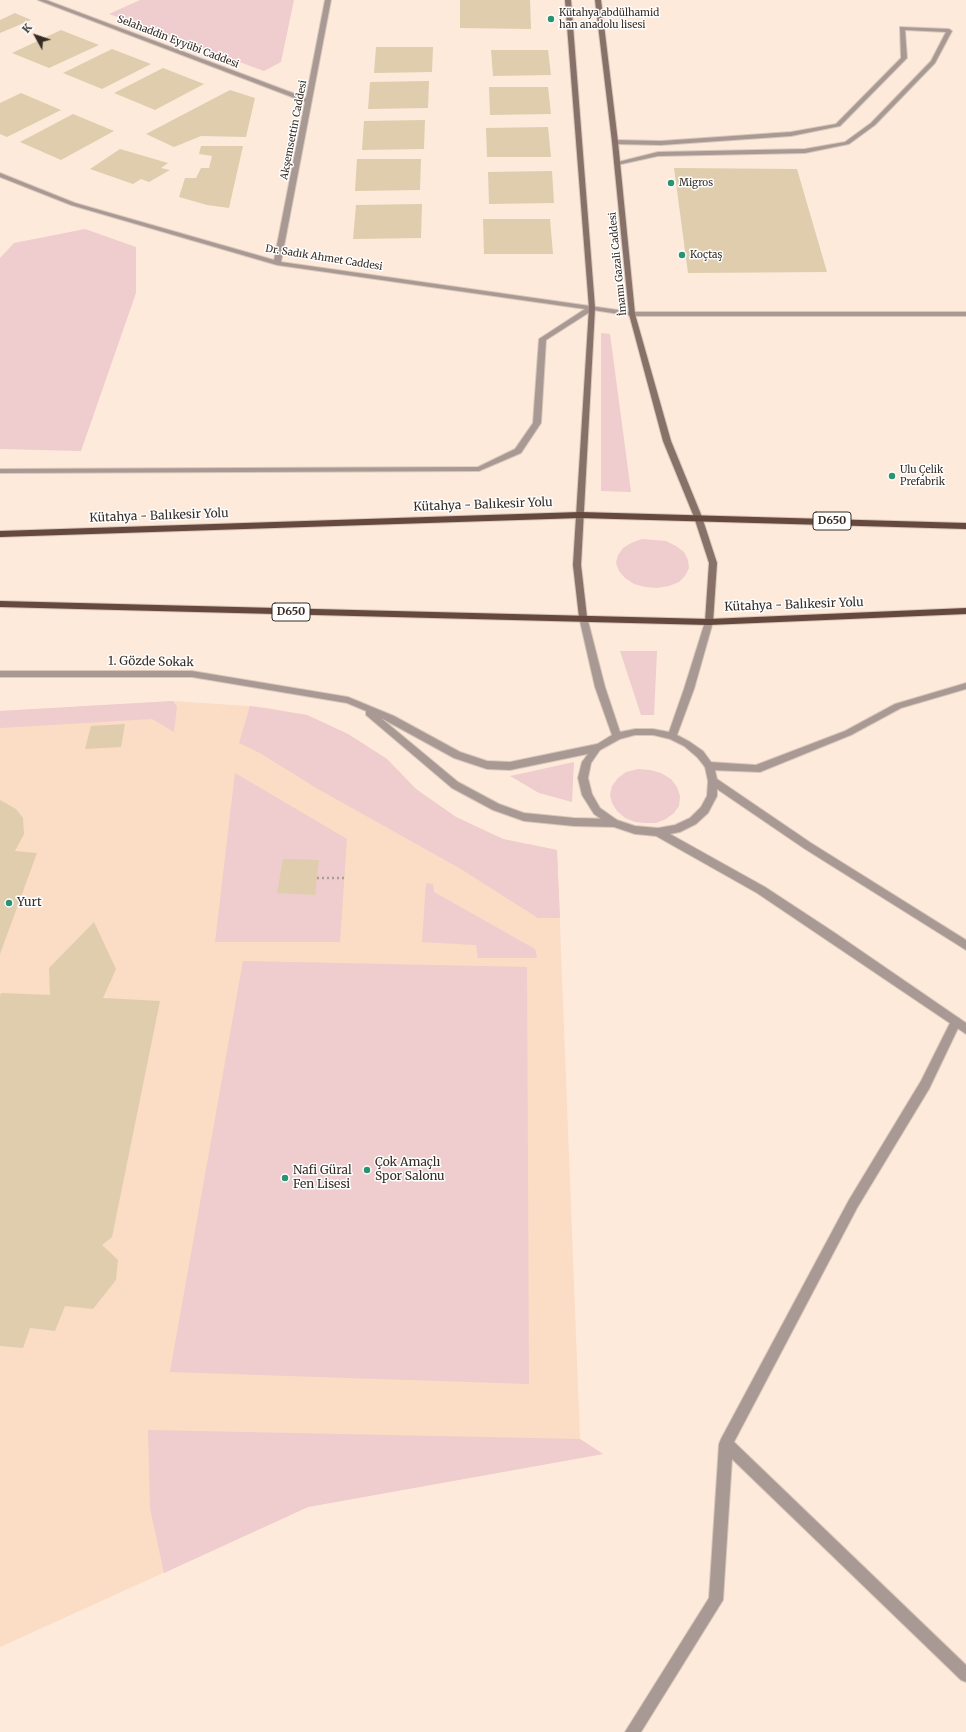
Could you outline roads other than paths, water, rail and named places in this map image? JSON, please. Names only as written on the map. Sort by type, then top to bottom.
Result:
[{"type":"highway","name":"Kütahya - Balıkesir Yolu","points":[[0,534],[580,515],[698,517],[966,526]]},
{"type":"highway","name":"Kütahya - Balıkesir Yolu","points":[[0,604],[457,616],[583,617],[709,622],[966,611]]},
{"type":"main road","points":[[568,0],[592,308],[578,565],[583,617]]},
{"type":"main road","name":"İmamı Gazali Caddesi","points":[[598,0],[615,142],[632,314],[667,441],[698,517],[714,562],[709,622]]},
{"type":"street","name":"Selahaddin Eyyübi Caddesi","points":[[41,0],[308,101]]},
{"type":"street","name":"Akşemsettin Caddesi","points":[[277,263],[328,0]]},
{"type":"street","points":[[615,142],[661,143],[791,134],[838,125],[904,58],[902,28],[949,31],[933,62],[873,124],[847,143],[805,151],[658,154],[617,162]]},
{"type":"street","name":"Dr. Sadık Ahmet Caddesi","points":[[0,175],[74,204],[277,263],[632,314],[966,314]]},
{"type":"street","points":[[0,471],[479,469],[518,451],[538,423],[543,339],[592,308]]},
{"type":"street","points":[[583,617],[600,687],[617,736]]},
{"type":"street","points":[[672,736],[689,689],[709,622]]},
{"type":"street","name":"1. Gözde Sokak","points":[[0,674],[192,674],[348,700]]},
{"type":"street","points":[[709,766],[757,769],[848,733],[898,706],[966,686]]},
{"type":"street","points":[[348,700],[391,718],[457,755],[487,765],[510,766],[597,748],[617,736],[641,732],[653,732],[672,736],[687,744],[700,754],[709,766],[713,781],[712,796],[705,810],[693,821],[677,828],[658,832],[635,830],[614,823],[574,822],[524,817],[496,807],[455,785],[438,772],[386,725],[348,700]]},
{"type":"street","points":[[597,748],[587,762],[583,778],[587,795],[597,810],[614,823]]},
{"type":"street","points":[[713,781],[808,846],[966,946]]},
{"type":"street","points":[[632,1732],[716,1600],[726,1444],[854,1204],[961,1026],[831,936],[761,890],[658,832]]},
{"type":"street","points":[[726,1444],[966,1675]]},
{"type":"place","name":"Kütahya abdülhamid han anadolu lisesi","points":[[551,19]]},
{"type":"place","name":"Migros","points":[[671,183]]},
{"type":"place","name":"Koçtaş","points":[[682,255]]},
{"type":"place","name":"Ulu Çelik Prefabrik","points":[[892,476]]},
{"type":"place","name":"Yurt","points":[[9,903]]},
{"type":"place","name":"Çok Amaçlı Spor Salonu","points":[[367,1170]]},
{"type":"place","name":"Nafi Güral Fen Lisesi","points":[[285,1178]]}]
